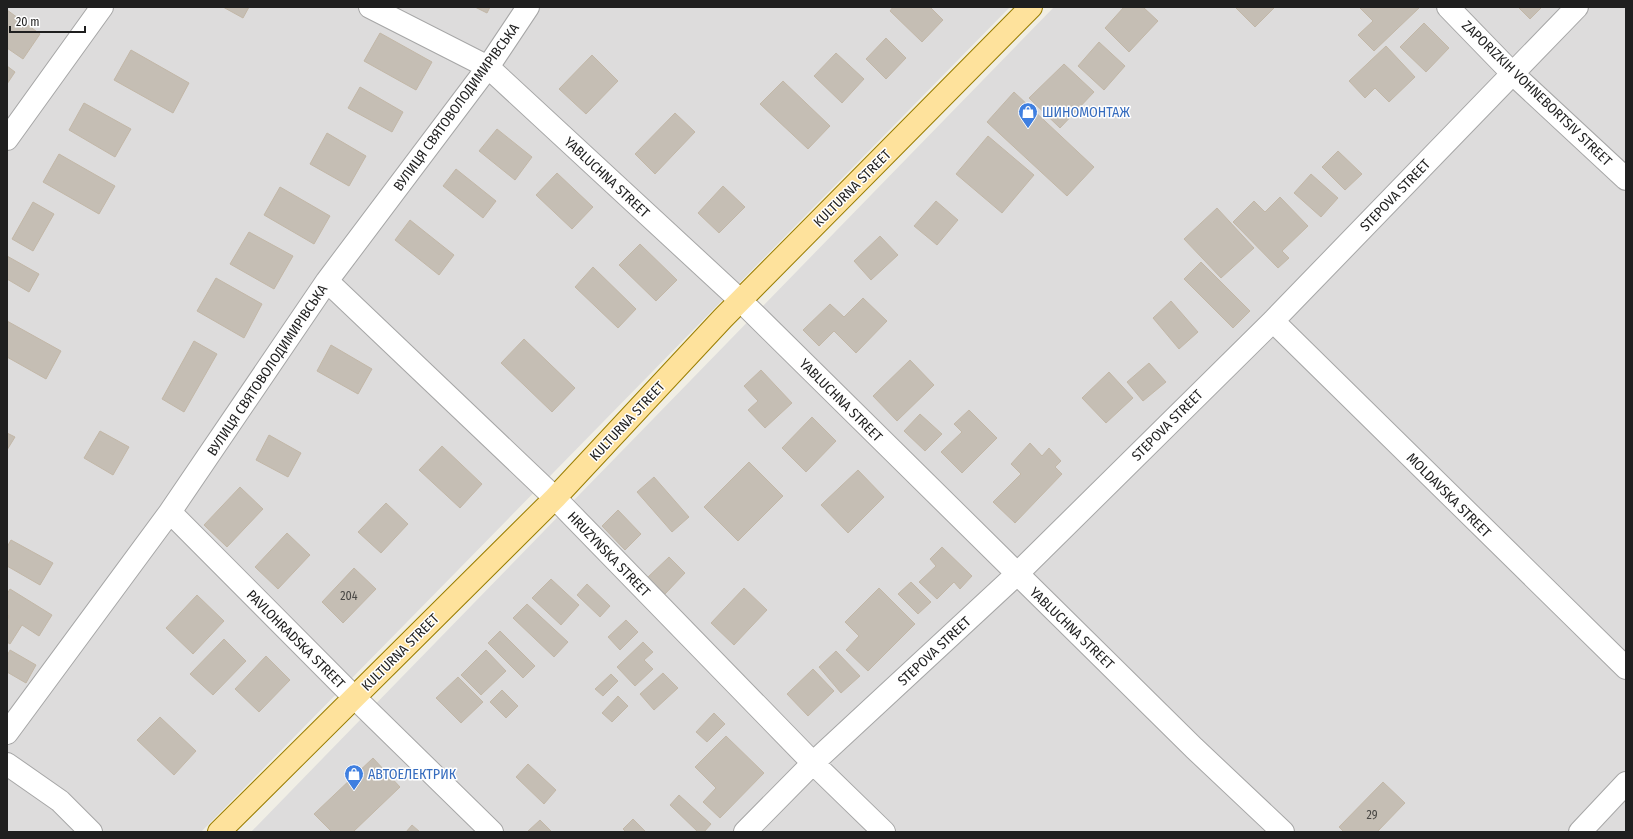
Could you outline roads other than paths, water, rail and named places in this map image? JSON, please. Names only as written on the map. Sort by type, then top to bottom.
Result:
[{"type":"main road","name":"KULTURNA STREET","points":[[219,832],[555,498],[741,301],[1031,7]]},
{"type":"street","points":[[7,139],[102,7]]},
{"type":"street","name":"YABLUCHNA STREET","points":[[370,7],[488,67],[741,301],[1194,748],[1283,832]]},
{"type":"street","name":"ВУЛИЦЯ СВЯТОВОЛОДИМИРІВСЬКА","points":[[7,733],[170,512],[327,281],[488,67],[528,7]]},
{"type":"street","name":"ZAPORIZKIH VOHNEBORTSIV STREET","points":[[1448,7],[1512,73],[1626,179]]},
{"type":"street","name":"STEPOVA STREET","points":[[745,832],[813,763],[1017,574],[1273,321],[1577,7]]},
{"type":"street","name":"HRUZYNSKA STREET","points":[[327,281],[555,498],[813,763],[884,832]]},
{"type":"street","name":"MOLDAVSKA STREET","points":[[1273,321],[1626,668]]},
{"type":"street","name":"PAVLOHRADSKA STREET","points":[[170,512],[354,697],[492,832]]},
{"type":"street","points":[[7,764],[60,801],[91,832]]},
{"type":"street","points":[[1580,832],[1626,783]]},
{"type":"place","name":"ШИНОМОНТАЖ","points":[[1028,129]]},
{"type":"place","name":"АВТОЕЛЕКТРИК","points":[[354,791]]}]
